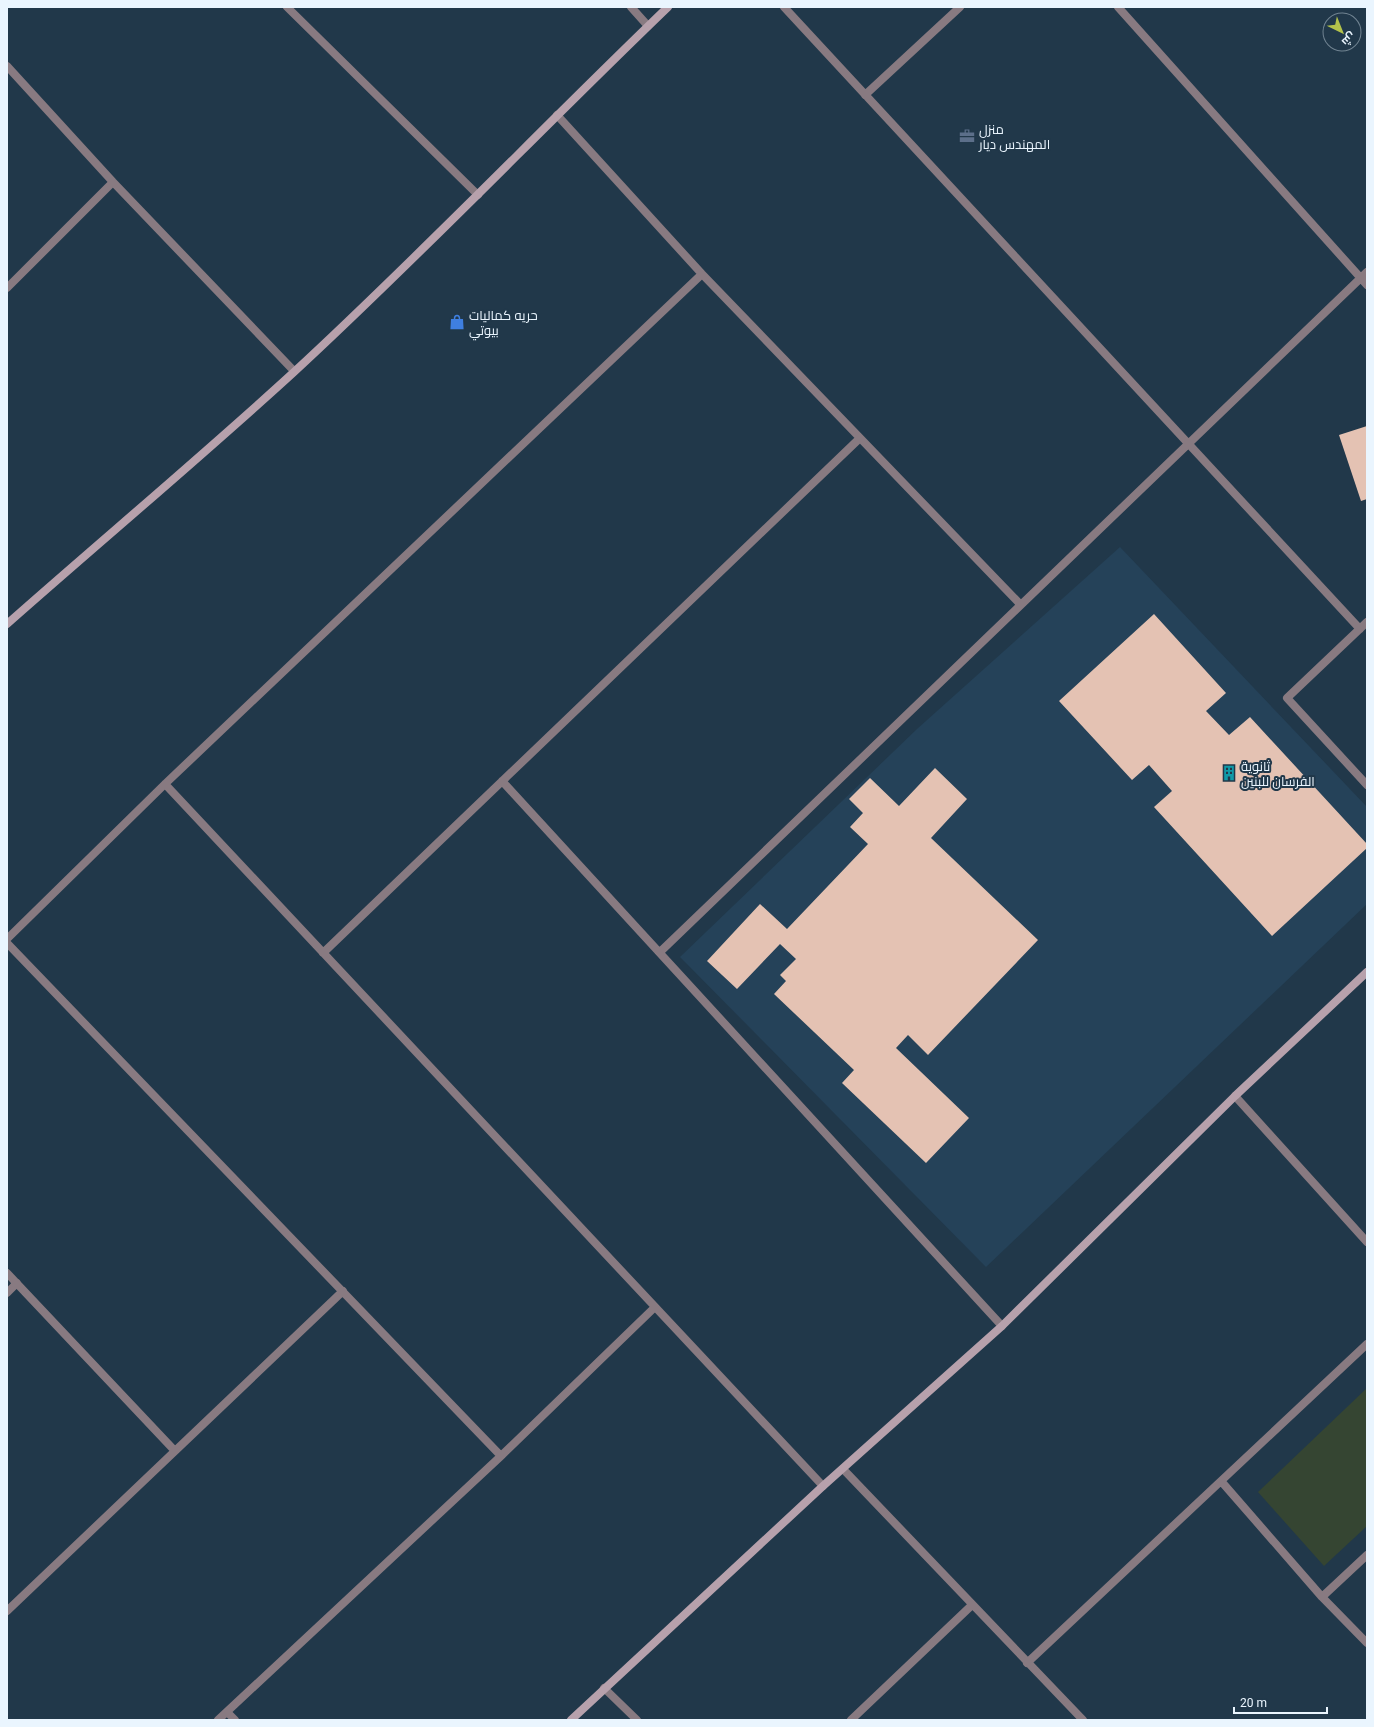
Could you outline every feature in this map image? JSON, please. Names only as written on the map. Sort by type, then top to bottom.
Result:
[{"type":"street","points":[[287,7],[478,195]]},
{"type":"street","points":[[631,7],[648,26]]},
{"type":"street","points":[[7,624],[294,371],[478,195],[557,115],[668,7]]},
{"type":"street","points":[[784,7],[1360,629]]},
{"type":"street","points":[[865,95],[960,7]]},
{"type":"street","points":[[1118,7],[1364,275],[1367,285]]},
{"type":"street","points":[[7,66],[113,182],[294,371]]},
{"type":"street","points":[[557,115],[702,274],[1020,604]]},
{"type":"street","points":[[7,288],[113,182]]},
{"type":"street","points":[[7,939],[165,784],[702,274]]},
{"type":"street","points":[[660,952],[1020,604],[1364,275]]},
{"type":"street","points":[[323,953],[860,438]]},
{"type":"street","points":[[1367,622],[1287,698],[1367,785]]},
{"type":"street","points":[[502,781],[1002,1326]]},
{"type":"street","points":[[165,784],[823,1486]]},
{"type":"street","points":[[7,943],[501,1456]]},
{"type":"street","points":[[571,1720],[823,1486],[1002,1326],[1234,1096],[1367,972]]},
{"type":"street","points":[[1234,1096],[1367,1242]]},
{"type":"street","points":[[7,1273],[175,1451]]},
{"type":"street","points":[[7,1293],[17,1284]]},
{"type":"street","points":[[7,1611],[343,1291]]},
{"type":"street","points":[[218,1720],[501,1456],[655,1307]]},
{"type":"street","points":[[1028,1663],[1367,1344]]},
{"type":"street","points":[[843,1469],[1083,1720]]},
{"type":"street","points":[[1221,1481],[1322,1597],[1367,1643]]},
{"type":"street","points":[[1322,1597],[1367,1555]]},
{"type":"street","points":[[850,1720],[972,1605]]},
{"type":"street","points":[[604,1688],[636,1720]]},
{"type":"street","points":[[227,1712],[235,1720]]},
{"type":"shaded area","points":[[1120,547],[1367,807],[1367,904],[986,1267],[680,957],[917,729]]},
{"type":"green space","points":[[1367,1388],[1367,1526],[1324,1566],[1258,1492]]},
{"type":"building","points":[[1367,426],[1367,499],[1361,501],[1339,435]]},
{"type":"building","name":"ثانوية الفرسان للبنين","points":[[1154,614],[1226,693],[1206,711],[1229,735],[1250,717],[1367,844],[1367,848],[1272,936],[1154,807],[1172,791],[1149,765],[1132,780],[1059,701]]},
{"type":"building","points":[[935,768],[967,799],[931,838],[1038,940],[928,1055],[908,1035],[896,1048],[969,1118],[926,1163],[842,1083],[854,1070],[774,994],[786,981],[780,975],[796,959],[780,944],[737,989],[707,961],[760,904],[787,929],[868,844],[850,827],[863,813],[849,799],[870,778],[899,806]]},
{"type":"place","name":"منزل المهندس ديار","points":[[967,136]]},
{"type":"place","name":"حريه كماليات بيوتي","points":[[457,322]]},
{"type":"place","name":"ثانوية الفرسان للبنين","points":[[1229,773]]}]
